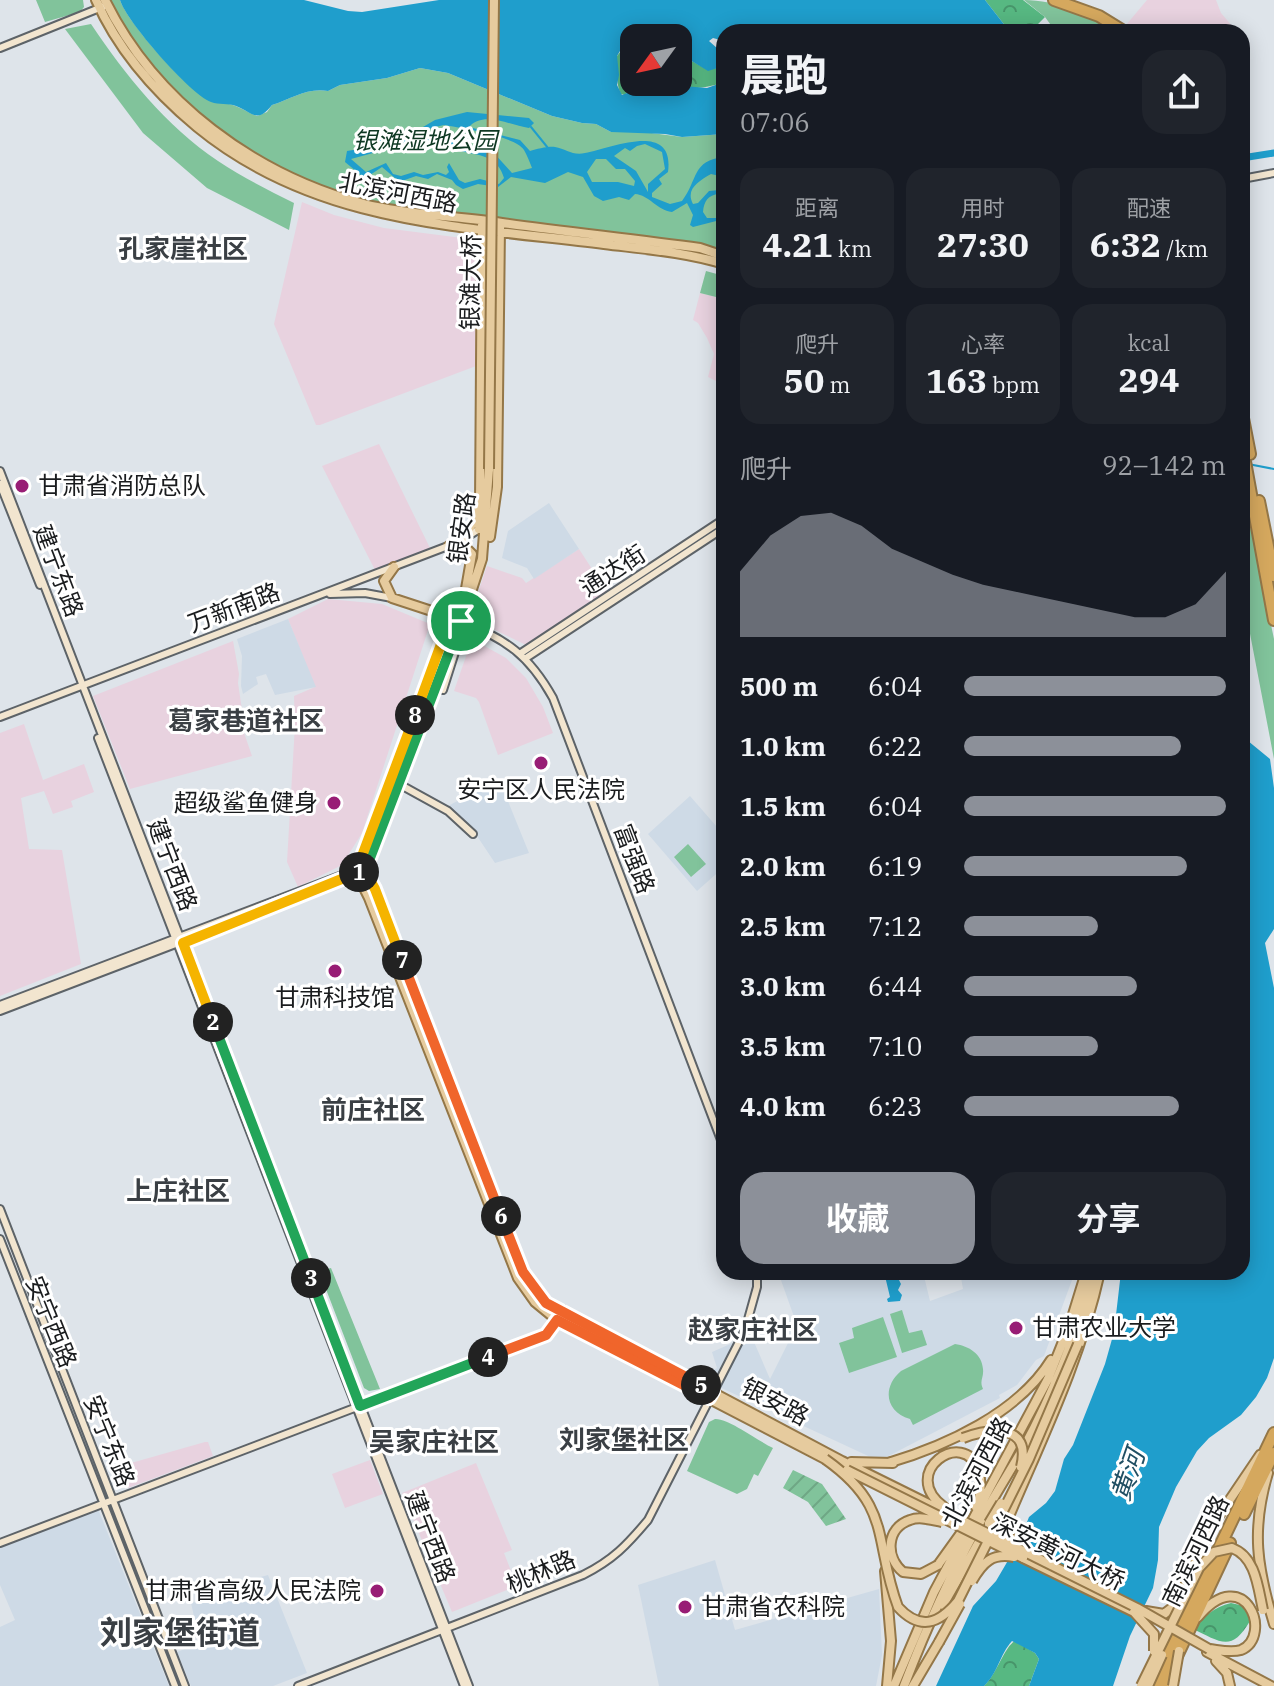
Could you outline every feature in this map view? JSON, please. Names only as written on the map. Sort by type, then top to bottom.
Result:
[{"type":"highway","points":[[1054,0],[1114,24]]},
{"type":"highway","points":[[1063,0],[1100,13],[1116,24]]},
{"type":"highway","points":[[1250,464],[1274,620]]},
{"type":"highway","points":[[1250,473],[1274,576]]},
{"type":"highway","name":"南滨河西路","points":[[1150,1686],[1273,1436]]},
{"type":"highway","name":"南滨河西路","points":[[1163,1686],[1274,1453]]},
{"type":"main road","name":"银滩大桥","points":[[488,469],[493,0]]},
{"type":"main road","points":[[0,48],[102,3]]},
{"type":"main road","name":"北滨河西路","points":[[102,3],[126,52],[159,91],[220,145],[287,184],[339,204],[375,213],[700,248],[716,253]]},
{"type":"main road","points":[[1250,178],[1274,173]]},
{"type":"main road","points":[[449,546],[468,532],[475,522],[480,503],[482,225]]},
{"type":"main road","points":[[482,559],[492,531],[497,487],[500,227]]},
{"type":"main road","name":"北滨河西路","points":[[500,227],[676,253],[716,262]]},
{"type":"main road","name":"银安路","points":[[479,529],[488,469]]},
{"type":"main road","name":"银安路","points":[[488,469],[482,559],[364,871],[375,889],[523,1272],[546,1303],[560,1314],[842,1461]]},
{"type":"main road","name":"建宁东路","points":[[0,471],[81,685]]},
{"type":"main road","name":"建宁东路","points":[[0,484],[81,685]]},
{"type":"main road","name":"通达街","points":[[523,656],[716,524]]},
{"type":"main road","name":"万新南路","points":[[0,717],[449,546],[479,529]]},
{"type":"main road","name":"通达街","points":[[523,656],[716,533]]},
{"type":"main road","points":[[443,690],[457,646],[466,578],[473,559],[466,548],[449,546]]},
{"type":"main road","points":[[392,598],[384,581],[394,567]]},
{"type":"main road","points":[[322,594],[365,593],[392,598],[461,621]]},
{"type":"main road","points":[[0,1008],[364,871],[451,617]]},
{"type":"main road","name":"富强路","points":[[461,621],[488,632],[523,656],[545,683],[558,708],[716,1127]]},
{"type":"main road","points":[[457,646],[471,635],[479,638]]},
{"type":"main road","name":"建宁西路","points":[[81,685],[466,1686]]},
{"type":"main road","points":[[399,784],[448,811],[473,834]]},
{"type":"main road","name":"安宁东路","points":[[0,1209],[185,1686]]},
{"type":"main road","name":"安宁西路","points":[[0,1239],[175,1686]]},
{"type":"main road","points":[[711,1394],[745,1330],[757,1280]]},
{"type":"main road","name":"北滨河西路","points":[[894,1686],[934,1592],[1048,1379],[1084,1280]]},
{"type":"main road","name":"北滨河西路","points":[[904,1686],[920,1643],[967,1546],[1024,1445],[1056,1380],[1093,1280]]},
{"type":"main road","points":[[825,1459],[857,1485],[874,1512],[898,1607],[918,1622],[942,1618],[958,1601],[1029,1459],[1078,1344],[1094,1280]]},
{"type":"main road","points":[[1034,1557],[1013,1542],[1007,1529],[1075,1363],[1094,1280]]},
{"type":"main road","points":[[0,1543],[546,1335],[560,1314]]},
{"type":"main road","points":[[888,1463],[961,1433],[1004,1408],[1040,1376],[1070,1324]]},
{"type":"main road","name":"银安路","points":[[711,1394],[825,1459]]},
{"type":"main road","name":"桃林路","points":[[298,1686],[528,1597],[609,1562],[648,1520],[711,1394]]},
{"type":"main road","points":[[842,1461],[888,1463],[928,1454],[981,1431],[999,1429],[1020,1445],[1022,1466],[920,1643]]},
{"type":"main road","points":[[1136,1610],[1164,1614],[1177,1604],[1210,1529],[1273,1436]]},
{"type":"main road","points":[[947,1453],[962,1453],[976,1465],[981,1484],[978,1502],[970,1518],[938,1565],[921,1574],[903,1572],[891,1556],[890,1544],[901,1524],[923,1518],[957,1522],[931,1494],[928,1484],[929,1471],[947,1453]]},
{"type":"main road","points":[[1273,1629],[1263,1590],[1257,1522],[1274,1453]]},
{"type":"main road","name":"深安黄河大桥","points":[[825,1459],[1034,1557],[1272,1684]]},
{"type":"main road","name":"深安黄河大桥","points":[[842,1461],[1023,1558],[1136,1610]]},
{"type":"main road","points":[[970,1518],[981,1508]]},
{"type":"main road","points":[[1150,1686],[1169,1639],[1216,1543],[1233,1519]]},
{"type":"main road","points":[[879,1527],[891,1641],[887,1686]]},
{"type":"main road","points":[[955,1555],[958,1538]]},
{"type":"main road","points":[[1138,1686],[1199,1568],[1214,1552],[1232,1548],[1245,1556],[1255,1577],[1263,1610],[1273,1629]]},
{"type":"main road","points":[[913,1686],[984,1563],[998,1555],[1023,1558]]},
{"type":"main road","points":[[1191,1626],[1223,1597],[1244,1598],[1253,1605],[1260,1626],[1250,1645],[1241,1650],[1208,1650]]},
{"type":"main road","points":[[1136,1610],[1154,1634],[1156,1643],[1138,1686]]},
{"type":"main road","points":[[1208,1650],[1227,1673],[1230,1686]]},
{"type":"main road","points":[[1173,1686],[1179,1651]]},
{"type":"shaded area","points":[[1147,0],[1216,0],[1221,13],[1230,24],[1127,24]]},
{"type":"shaded area","points":[[302,202],[334,215],[384,228],[478,240],[476,366],[316,425],[274,324]]},
{"type":"shaded area","points":[[700,293],[716,297],[716,381],[708,377],[714,354],[698,323],[693,320]]},
{"type":"shaded area","points":[[379,444],[430,548],[375,570],[322,466]]},
{"type":"shaded area","points":[[549,503],[579,549],[534,579],[527,568],[502,558],[508,531]]},
{"type":"shaded area","points":[[579,549],[607,592],[526,645],[481,623],[471,613],[487,566],[522,578],[526,583]]},
{"type":"shaded area","points":[[328,599],[382,604],[430,624],[362,833],[342,865],[298,887],[287,862],[294,696],[315,687],[288,619]]},
{"type":"shaded area","points":[[288,619],[316,687],[275,695],[266,674],[256,677],[258,684],[243,694],[242,656],[237,639]]},
{"type":"shaded area","points":[[472,639],[506,658],[526,678],[543,707],[553,733],[498,755],[479,702],[476,698],[454,691]]},
{"type":"shaded area","points":[[233,641],[239,674],[242,727],[252,756],[130,789],[93,696]]},
{"type":"shaded area","points":[[24,724],[43,780],[84,764],[94,792],[71,801],[73,807],[53,814],[44,791],[21,798],[29,849],[62,850],[81,964],[0,996],[0,733]]},
{"type":"shaded area","points":[[499,779],[529,853],[495,863],[473,830],[448,806]]},
{"type":"shaded area","points":[[690,796],[716,826],[716,874],[697,891],[648,834]]},
{"type":"shaded area","points":[[781,1280],[925,1280],[930,1301],[963,1289],[961,1280],[1072,1280],[1044,1356],[1036,1360],[1017,1385],[999,1395],[1000,1398],[879,1461],[700,1378],[717,1368],[712,1352],[751,1335],[770,1379],[797,1325]]},
{"type":"shaded area","points":[[208,1442],[213,1456],[128,1488],[121,1486],[110,1469]]},
{"type":"shaded area","points":[[370,1460],[383,1494],[345,1508],[332,1474]]},
{"type":"shaded area","points":[[476,1463],[512,1550],[504,1553],[517,1586],[452,1612],[402,1493]]},
{"type":"shaded area","points":[[98,1509],[169,1686],[0,1686],[0,1627],[15,1620],[0,1585],[0,1545]]},
{"type":"shaded area","name":"甘肃省农科院","points":[[715,1560],[735,1630],[879,1589],[882,1655],[876,1686],[659,1686],[638,1585]]},
{"type":"shaded area","points":[[268,1575],[307,1673],[273,1686],[191,1686],[177,1652],[200,1643],[191,1603],[208,1599],[207,1591]]},
{"type":"green space","points":[[36,0],[83,0],[84,7],[80,12],[45,22]]},
{"type":"green space","name":"银滩湿地公园","points":[[105,0],[120,0],[146,39],[174,71],[201,95],[257,116],[267,112],[272,105],[307,92],[328,91],[340,85],[387,78],[420,68],[448,73],[552,116],[596,124],[611,132],[682,137],[716,135],[716,253],[700,248],[390,209],[291,178],[200,119],[150,69]]},
{"type":"green space","points":[[985,0],[1023,0],[1045,17],[1038,24],[1004,24]]},
{"type":"green space","points":[[1024,0],[1072,10],[1103,24],[1050,24]]},
{"type":"green space","points":[[91,24],[132,81],[181,132],[227,167],[294,203],[289,230],[207,188],[143,133],[65,29]]},
{"type":"green space","points":[[620,52],[620,92],[618,81],[617,56]]},
{"type":"green space","points":[[692,61],[708,70],[716,68],[716,84],[692,88]]},
{"type":"green space","points":[[706,271],[716,274],[716,297],[700,293]]},
{"type":"green space","points":[[1250,525],[1274,639],[1274,759],[1250,634]]},
{"type":"green space","points":[[688,844],[706,864],[691,877],[674,857]]},
{"type":"green space","points":[[331,1268],[380,1389],[369,1391],[364,1388],[319,1271]]},
{"type":"green space","points":[[902,1310],[909,1333],[922,1330],[927,1345],[902,1353],[890,1314]]},
{"type":"green space","points":[[883,1317],[897,1357],[849,1373],[839,1343],[854,1338],[852,1328]]},
{"type":"green space","points":[[955,1344],[970,1349],[980,1359],[983,1389],[913,1425],[910,1419],[895,1411],[891,1405],[891,1384],[901,1371]]},
{"type":"green space","points":[[715,1419],[735,1426],[773,1448],[758,1476],[754,1474],[747,1489],[737,1494],[687,1471],[709,1422]]},
{"type":"green space","points":[[793,1470],[822,1484],[846,1519],[826,1526],[808,1502],[783,1488]]},
{"type":"green space","points":[[1231,1603],[1244,1606],[1250,1621],[1237,1638],[1225,1642],[1191,1628],[1214,1610]]},
{"type":"green space","points":[[1015,1641],[1039,1659],[1029,1686],[984,1686],[1007,1649]]},
{"type":"water","points":[[120,0],[304,0],[362,12],[439,0],[985,0],[1004,24],[716,24],[716,39],[709,41],[716,47],[716,68],[708,71],[692,61],[692,24],[620,24],[617,85],[620,96],[692,96],[692,87],[707,88],[716,85],[716,135],[682,137],[611,132],[596,124],[552,116],[448,73],[420,68],[387,78],[340,85],[328,91],[307,92],[272,105],[263,114],[256,115],[233,105],[211,102],[201,96],[175,72],[134,24]]},
{"type":"water","points":[[467,112],[529,118],[534,123],[529,128],[490,119],[475,122],[469,127],[520,140],[530,151],[552,147],[581,154],[625,143],[652,142],[662,146],[668,156],[668,172],[659,179],[662,184],[652,193],[652,197],[670,204],[682,201],[701,167],[716,159],[716,175],[711,174],[698,183],[692,190],[691,199],[693,204],[698,203],[709,191],[716,190],[716,195],[706,202],[703,212],[707,218],[716,218],[716,221],[693,227],[690,225],[693,215],[687,203],[672,212],[635,194],[629,200],[619,197],[603,201],[594,196],[583,177],[568,172],[545,183],[511,177],[498,187],[478,184],[463,189],[437,174],[428,179],[416,176],[402,181],[382,167],[362,176],[345,162],[347,151],[359,149],[364,143],[378,146],[380,138],[384,136],[399,141],[435,120]],"holes":[[[444,125],[487,133],[519,145],[532,168],[512,173],[492,151],[469,145],[447,134],[427,132]],[[435,141],[484,156],[498,166],[504,178],[499,184],[480,179],[465,183],[459,180],[449,163],[446,175],[414,172],[401,176],[393,174],[386,163],[366,172],[351,159],[380,148],[403,149],[407,145]],[[645,144],[662,152],[665,169],[648,184],[648,192],[636,171],[614,156],[625,148],[630,151]],[[596,159],[606,159],[616,169],[625,169],[635,181],[634,186],[618,182],[592,182],[587,172]]]},
{"type":"water","name":"黄河","points":[[1250,743],[1270,759],[1274,788],[1274,929],[1265,943],[1274,988],[1274,1358],[1256,1397],[1241,1415],[1209,1438],[1197,1451],[1176,1487],[1159,1527],[1153,1588],[1130,1636],[1113,1686],[1029,1686],[1039,1659],[1035,1653],[1012,1641],[984,1686],[936,1686],[973,1606],[996,1581],[1020,1540],[1029,1517],[1055,1491],[1064,1459],[1073,1445],[1105,1364],[1114,1332],[1120,1280],[1250,1280]]},
{"type":"water","points":[[886,1280],[899,1280],[900,1301],[888,1302],[890,1297]]},
{"type":"waterway","points":[[531,127],[548,148]]},
{"type":"waterway","points":[[1250,157],[1274,153]]},
{"type":"waterway","points":[[1250,464],[1274,469]]},
{"type":"place","name":"甘肃省消防总队","points":[[22,486]]},
{"type":"place","name":"安宁区人民法院","points":[[541,763]]},
{"type":"place","name":"超级鲨鱼健身","points":[[334,803]]},
{"type":"place","name":"甘肃科技馆","points":[[335,971]]},
{"type":"place","name":"甘肃农业大学","points":[[1016,1328]]},
{"type":"place","name":"甘肃省高级人民法院","points":[[377,1591]]},
{"type":"place","name":"甘肃省农科院","points":[[685,1607]]},
{"type":"district","name":"孔家崖社区","points":[[183,249]]},
{"type":"district","name":"葛家巷道社区","points":[[246,721]]},
{"type":"district","name":"前庄社区","points":[[373,1110]]},
{"type":"district","name":"上庄社区","points":[[178,1191]]},
{"type":"district","name":"赵家庄社区","points":[[753,1330]]},
{"type":"district","name":"刘家堡社区","points":[[624,1440]]},
{"type":"district","name":"吴家庄社区","points":[[434,1442]]},
{"type":"district","name":"刘家堡街道","points":[[180,1633]]},
{"type":"route","points":[[461,621],[365,871],[183,943],[360,1406],[546,1335],[557,1320],[709,1398],[713,1391],[561,1312],[546,1303],[534,1290],[523,1272],[375,889],[365,871],[356,872],[451,617],[461,621]]}]
